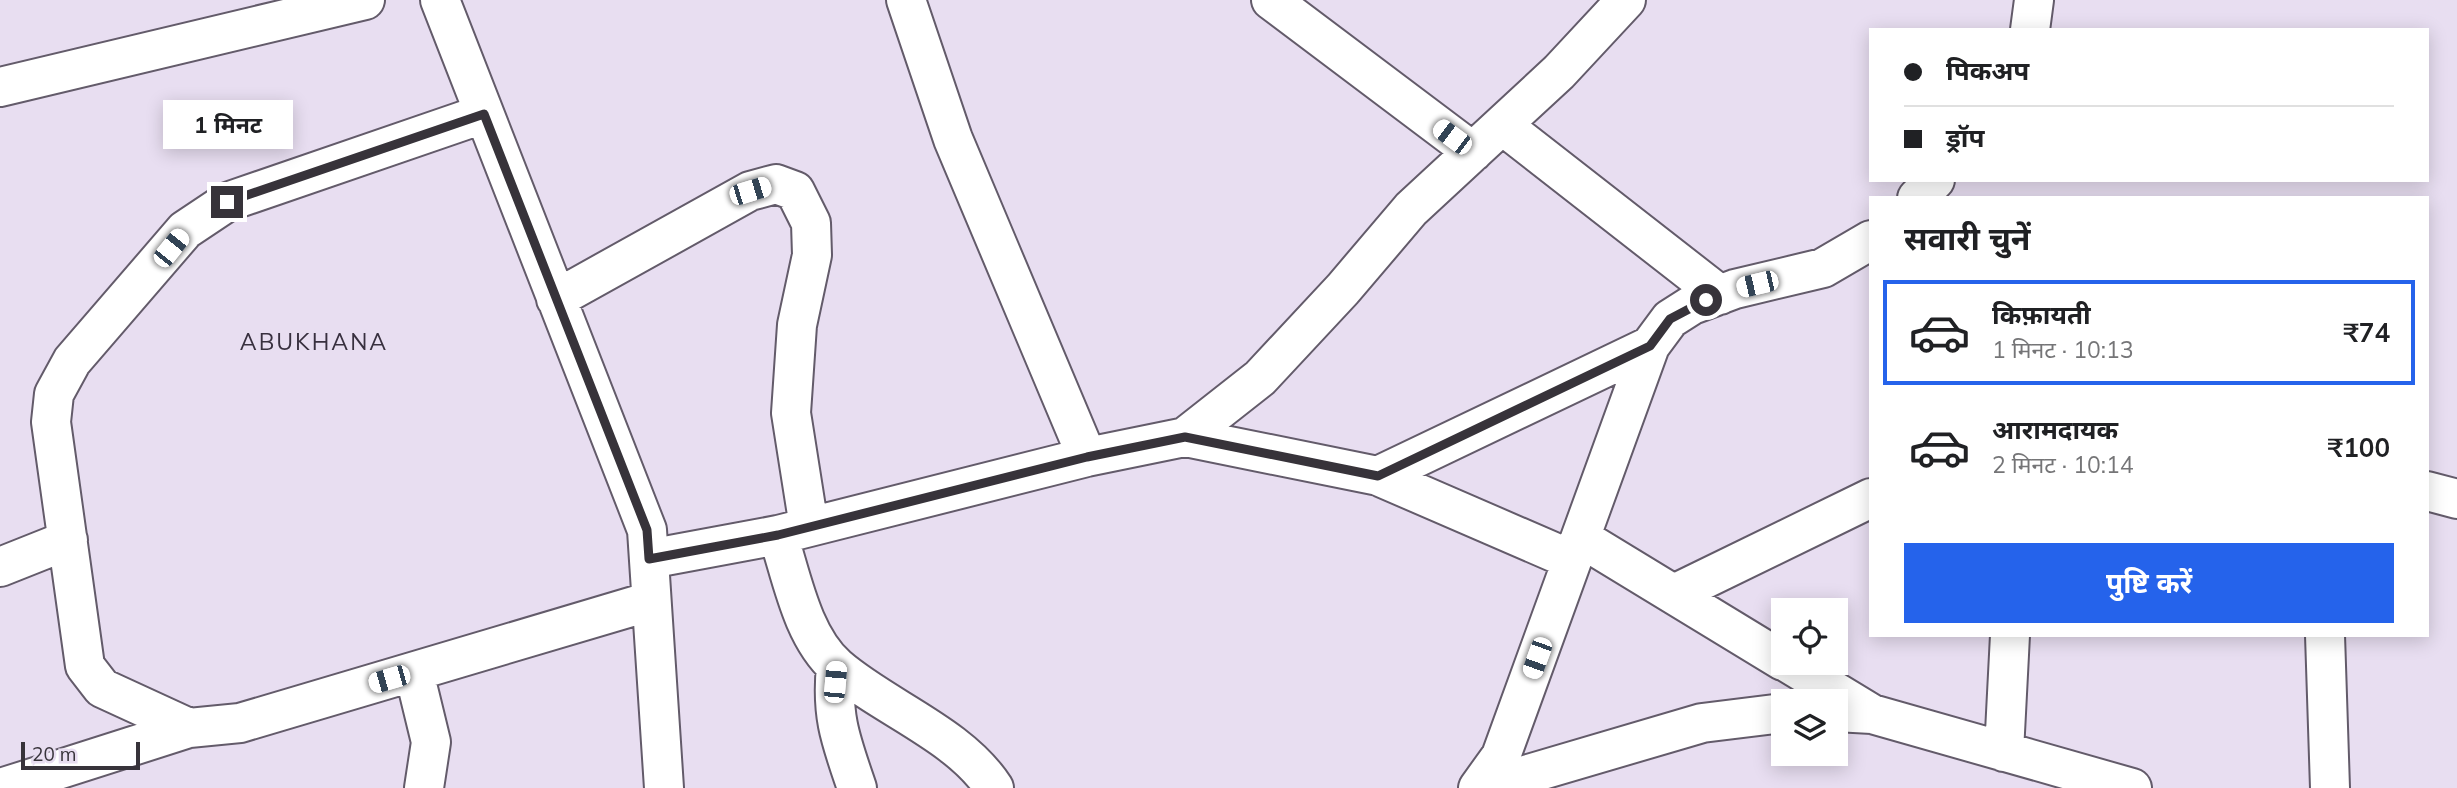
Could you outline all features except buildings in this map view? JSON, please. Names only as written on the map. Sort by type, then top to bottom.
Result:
[{"type":"street","points":[[0,88],[365,0]]},
{"type":"street","points":[[440,0],[647,530],[664,788]]},
{"type":"street","points":[[906,0],[953,139],[1087,457]]},
{"type":"street","points":[[1271,0],[1473,152]]},
{"type":"street","points":[[1185,437],[1260,378],[1343,289],[1411,209],[1559,72],[1626,0]]},
{"type":"street","points":[[2030,28],[2034,0]]},
{"type":"street","points":[[189,728],[102,688],[85,666],[51,422],[54,394],[72,361],[185,230],[227,202],[484,114]]},
{"type":"street","points":[[1502,125],[1720,295]]},
{"type":"street","points":[[1919,196],[1933,182]]},
{"type":"street","points":[[556,299],[750,191],[776,184],[795,191],[811,223],[812,255],[797,325],[791,413],[794,531],[800,604],[817,640],[836,666],[964,756],[994,788]]},
{"type":"street","points":[[1480,788],[1502,756],[1650,346],[1670,319],[1692,305],[1824,268],[1869,241]]},
{"type":"street","points":[[1378,476],[1650,346]]},
{"type":"street","points":[[649,559],[794,531],[1087,457],[1185,437],[1378,476],[1576,549],[1674,594],[1771,654]]},
{"type":"street","points":[[2429,492],[2457,499]]},
{"type":"street","points":[[1674,594],[1869,499]]},
{"type":"street","points":[[0,567],[68,540]]},
{"type":"street","points":[[1,788],[189,728],[240,723],[651,601]]},
{"type":"street","points":[[2004,752],[2010,637]]},
{"type":"street","points":[[2325,637],[2330,788]]},
{"type":"street","points":[[836,666],[833,697],[836,726],[857,788]]},
{"type":"street","points":[[414,672],[431,742],[424,788]]},
{"type":"street","points":[[1804,675],[1854,713],[2132,788]]},
{"type":"street","points":[[1480,788],[1702,723],[1771,714]]},
{"type":"district","name":"ABUKHANA","points":[[314,341]]},
{"type":"route","points":[[227,202],[484,114],[647,530],[649,559],[778,535],[1087,457],[1185,437],[1378,476],[1650,346],[1670,319],[1692,305],[1706,300]]}]
